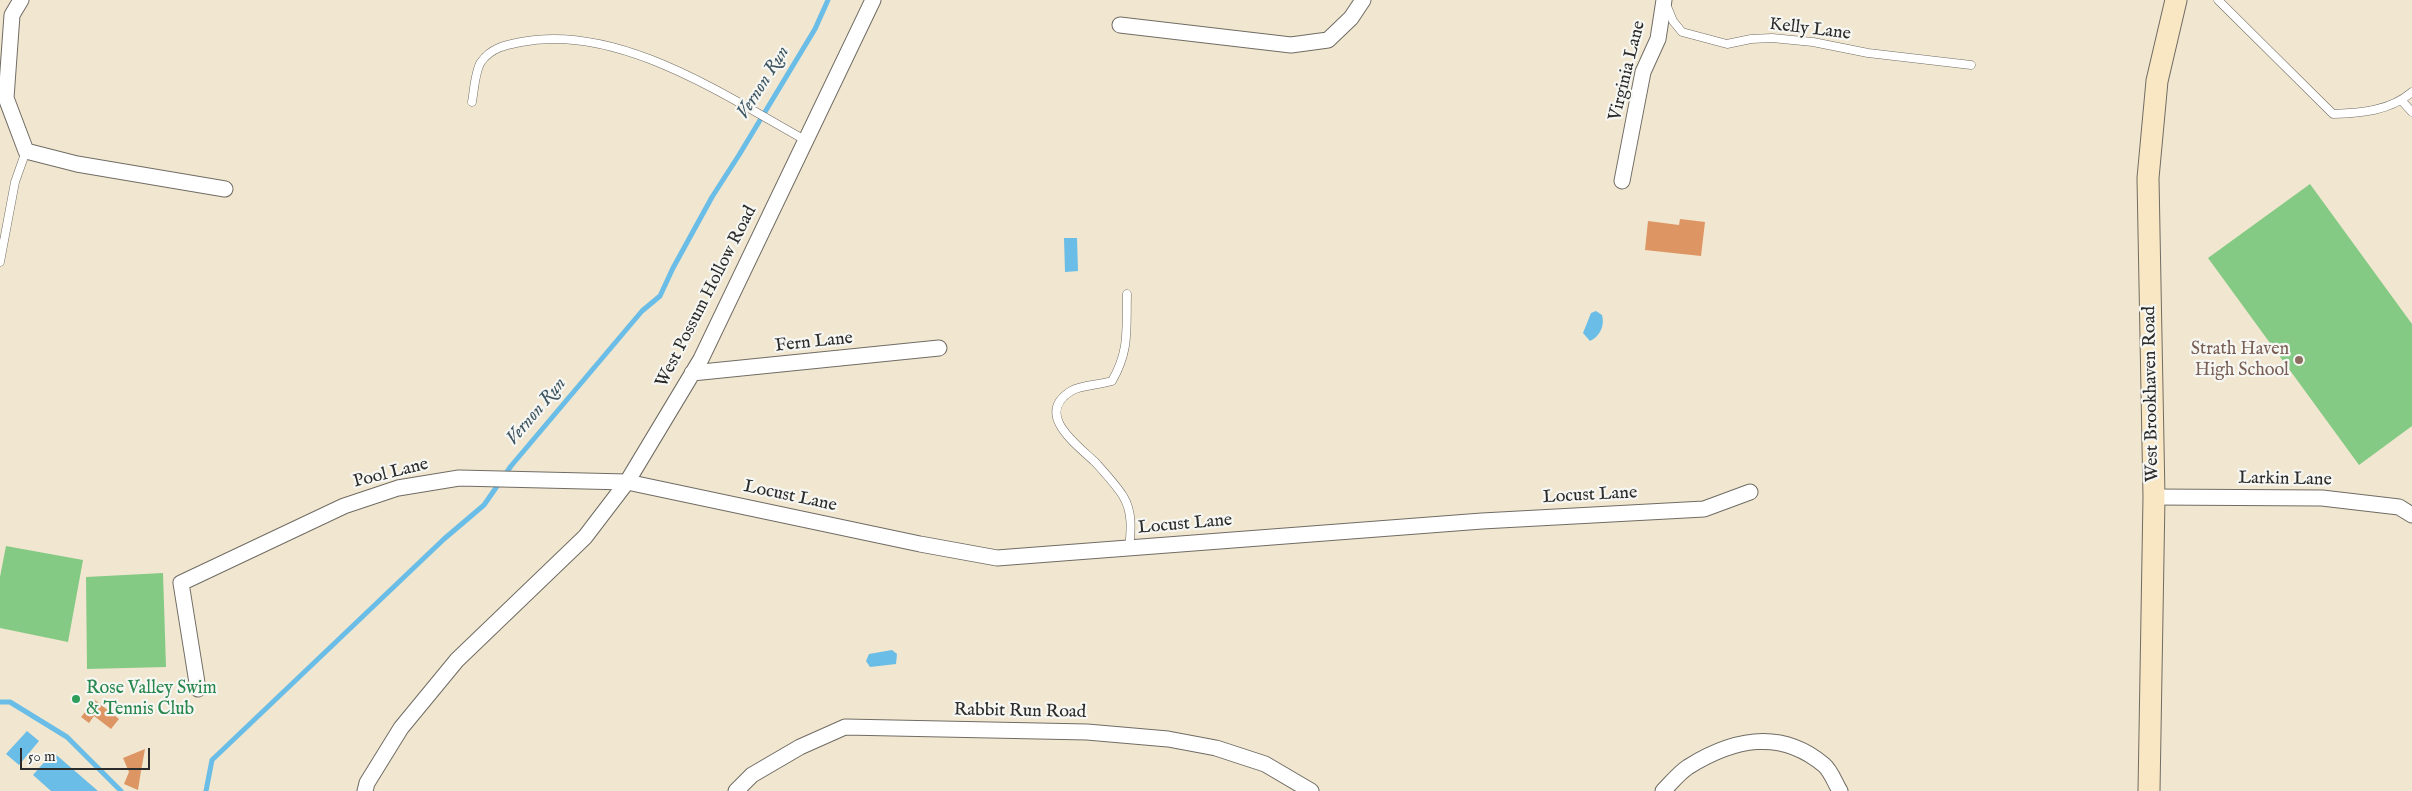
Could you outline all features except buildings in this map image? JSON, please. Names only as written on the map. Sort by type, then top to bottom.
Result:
[{"type":"street","points":[[20,0],[12,15],[6,98],[26,151],[77,164],[225,189]]},
{"type":"street","name":"West Possum Hollow Road","points":[[365,791],[367,783],[401,728],[451,667],[585,537],[627,482],[692,373],[873,0]]},
{"type":"street","points":[[1120,25],[1291,46],[1328,40],[1350,18],[1363,0]]},
{"type":"street","name":"Virginia Lane","points":[[1622,181],[1644,72],[1658,40],[1664,0]]},
{"type":"street","name":"West Brookhaven Road","points":[[2149,791],[2154,498],[2148,178],[2157,81],[2176,0]]},
{"type":"street","name":"Fern Lane","points":[[692,373],[939,348]]},
{"type":"street","name":"Pool Lane","points":[[198,689],[181,583],[344,506],[398,488],[459,478],[627,482]]},
{"type":"street","name":"Locust Lane","points":[[627,482],[920,544],[996,558],[1482,521],[1704,509],[1750,492]]},
{"type":"street","name":"Larkin Lane","points":[[2154,498],[2322,498],[2399,507],[2412,515]]},
{"type":"street","name":"Rabbit Run Road","points":[[736,791],[752,775],[800,747],[845,727],[1087,732],[1168,739],[1216,748],[1265,764],[1311,791]]},
{"type":"street","points":[[1663,791],[1687,768],[1751,741],[1779,741],[1801,750],[1825,766],[1840,791]]},
{"type":"lane","name":"Kelly Lane","points":[[1664,0],[1673,21],[1682,32],[1727,44],[1751,39],[1772,38],[1814,42],[1868,53],[1971,65]]},
{"type":"lane","points":[[2218,0],[2333,114],[2364,113],[2402,101],[2412,92]]},
{"type":"lane","points":[[472,102],[480,63],[499,46],[542,38],[598,44],[637,53],[696,80],[806,140]]},
{"type":"lane","points":[[2402,101],[2412,112]]},
{"type":"lane","points":[[0,262],[16,182],[26,151]]},
{"type":"lane","points":[[1127,294],[1126,348],[1120,366],[1112,381],[1072,390],[1064,396],[1057,408],[1056,417],[1060,428],[1068,438],[1097,464],[1123,496],[1130,513],[1129,549]]},
{"type":"green space","points":[[2310,184],[2412,324],[2412,426],[2359,465],[2208,258]]},
{"type":"green space","points":[[6,546],[83,560],[68,642],[0,628],[0,577]]},
{"type":"green space","points":[[163,573],[166,667],[87,669],[86,577]]},
{"type":"water","points":[[1064,238],[1077,238],[1078,271],[1065,272]]},
{"type":"water","points":[[1596,311],[1602,315],[1602,327],[1597,336],[1590,341],[1583,333],[1591,313]]},
{"type":"water","points":[[892,650],[897,654],[896,664],[870,667],[866,661],[869,654]]},
{"type":"water","points":[[27,731],[39,741],[19,765],[6,754]]},
{"type":"water","points":[[53,752],[98,791],[51,791],[33,775]]},
{"type":"waterway","name":"Vernon Run","points":[[206,791],[212,760],[444,539],[484,505],[511,466],[642,311],[660,296],[673,268],[712,197],[815,29],[828,0]]},
{"type":"waterway","points":[[0,702],[10,702],[67,737],[121,791]]},
{"type":"place","name":"Strath Haven High School","points":[[2299,360]]},
{"type":"place","name":"Rose Valley Swim & Tennis Club","points":[[76,699]]}]
